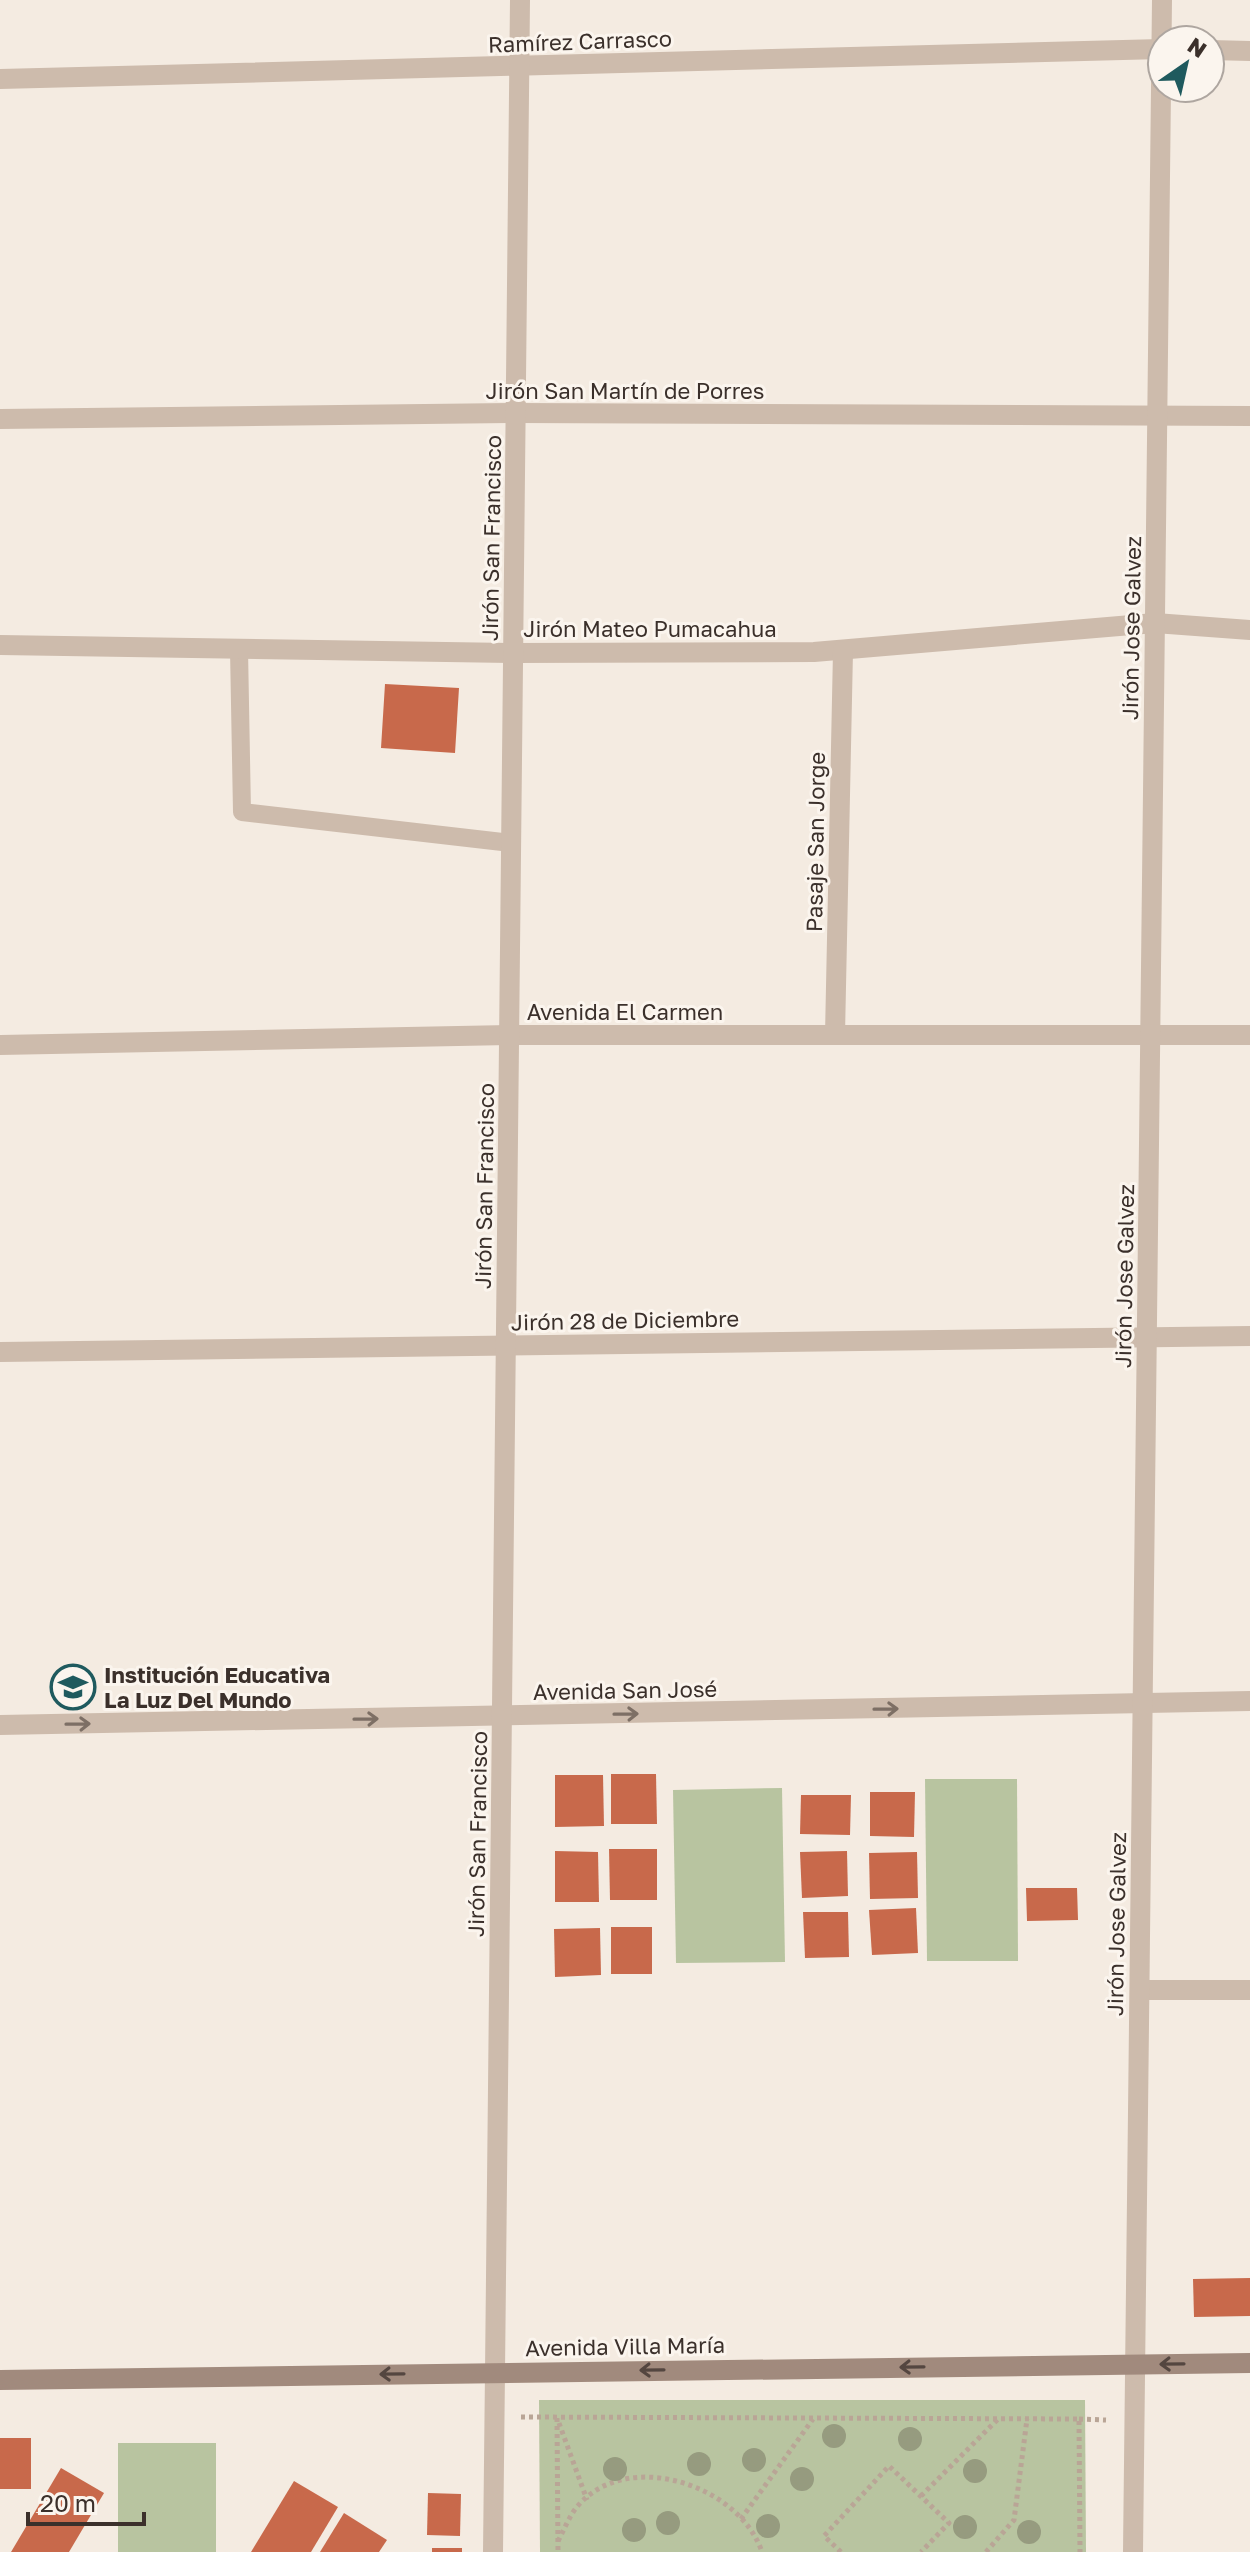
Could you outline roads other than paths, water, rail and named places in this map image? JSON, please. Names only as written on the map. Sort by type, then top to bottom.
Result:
[{"type":"main road","name":"Avenida Villa María","points":[[0,2380],[1250,2363]]},
{"type":"street","name":"Jirón San Francisco","points":[[493,2552],[520,0]]},
{"type":"street","name":"Jirón Jose Galvez","points":[[1162,0],[1162,24]]},
{"type":"street","name":"Ramírez Carrasco","points":[[0,79],[1146,49]]},
{"type":"street","points":[[1226,50],[1250,51]]},
{"type":"street","name":"Jirón Jose Galvez","points":[[1133,2552],[1161,104]]},
{"type":"street","name":"Jirón San Martín de Porres","points":[[0,419],[516,413],[1250,416]]},
{"type":"street","name":"Jirón Mateo Pumacahua","points":[[0,645],[513,653],[843,651],[1155,623],[1250,630]]},
{"type":"street","name":"Pasaje San Jorge","points":[[835,1035],[843,651]]},
{"type":"street","name":"Avenida El Carmen","points":[[0,1045],[509,1035],[1250,1035]]},
{"type":"street","name":"Jirón 28 de Diciembre","points":[[0,1352],[1250,1336]]},
{"type":"street","name":"Avenida San José","points":[[0,1725],[1250,1701]]},
{"type":"street","points":[[1140,1990],[1250,1990]]},
{"type":"lane","points":[[239,649],[242,812],[511,843]]},
{"type":"place","name":"Institución Educativa La Luz Del Mundo","points":[[73,1687]]}]
